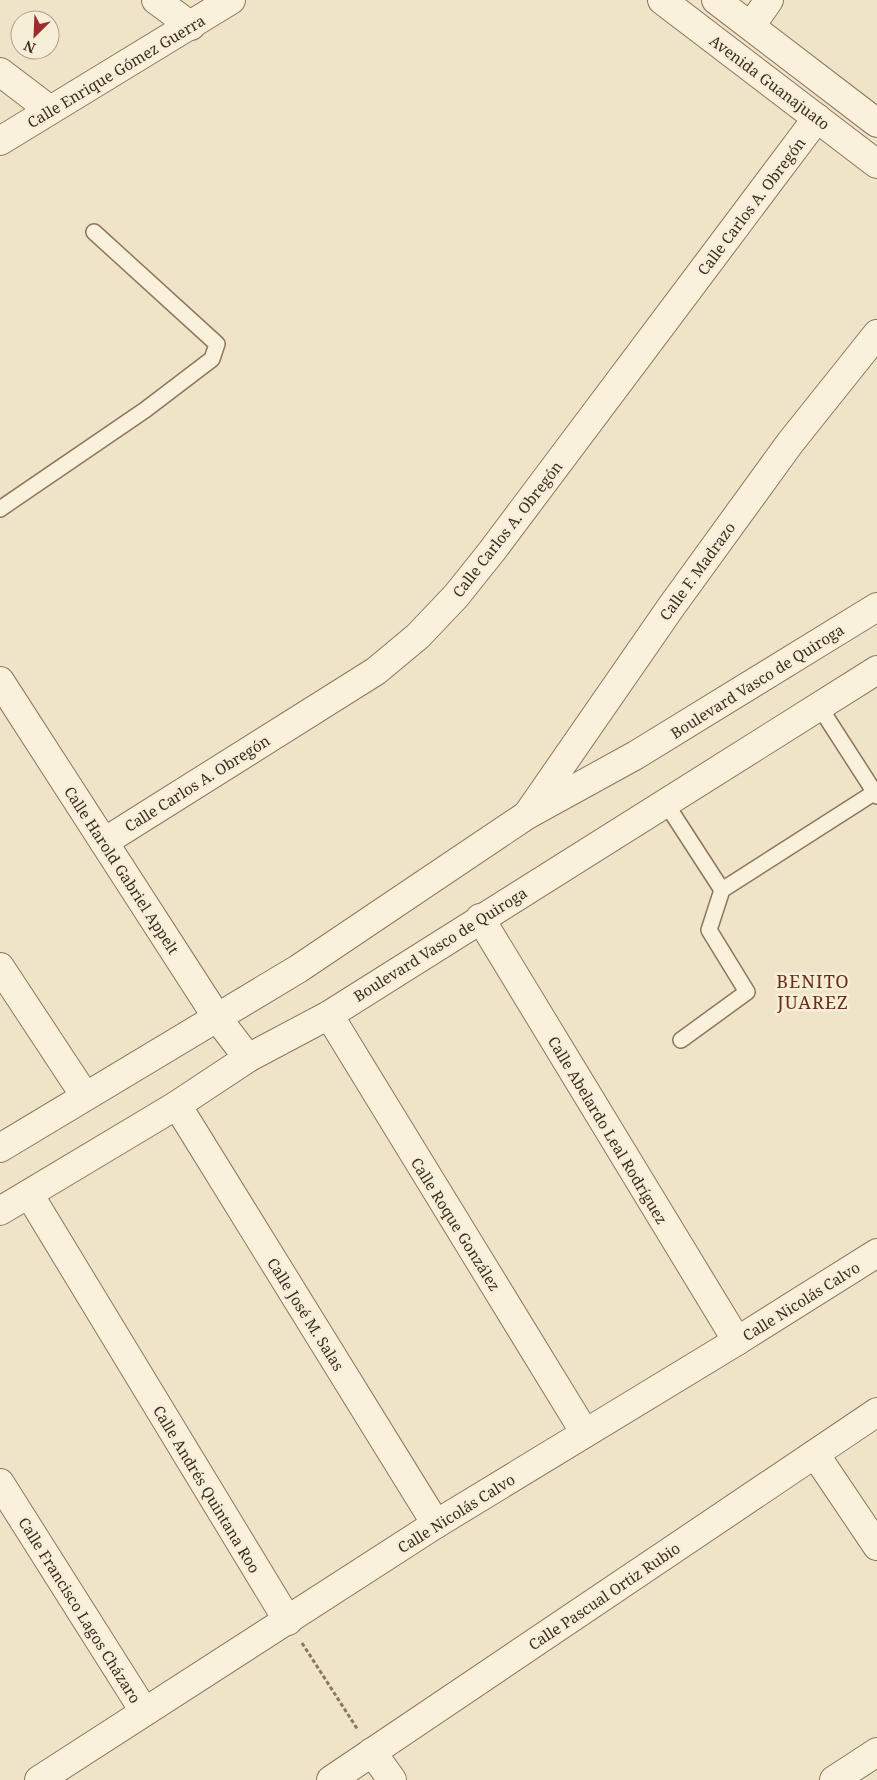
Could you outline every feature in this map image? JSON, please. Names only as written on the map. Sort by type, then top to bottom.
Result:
[{"type":"street","points":[[156,0],[191,26]]},
{"type":"street","name":"Calle Enrique Gómez Guerra","points":[[0,141],[231,0]]},
{"type":"street","name":"Avenida Guanajuato","points":[[662,0],[877,164]]},
{"type":"street","points":[[716,0],[877,123]]},
{"type":"street","points":[[751,26],[769,0]]},
{"type":"street","points":[[0,72],[50,110]]},
{"type":"street","name":"Calle Carlos A. Obregón","points":[[104,842],[376,671],[418,636],[456,596],[492,551],[817,118]]},
{"type":"street","name":"Calle F. Madrazo","points":[[526,815],[671,607],[790,443],[877,334]]},
{"type":"street","name":"Boulevard Vasco de Quiroga","points":[[0,1148],[218,1019],[298,969],[526,815],[636,755],[877,607]]},
{"type":"street","name":"Boulevard Vasco de Quiroga","points":[[0,1212],[176,1105],[248,1058],[329,1015],[480,918],[877,670]]},
{"type":"street","name":"Calle Harold Gabriel Appelt","points":[[0,680],[218,1019],[248,1058]]},
{"type":"street","name":"Calle Abelardo Leal Rodríguez","points":[[480,918],[737,1341]]},
{"type":"street","points":[[0,967],[85,1096]]},
{"type":"street","name":"Calle Roque González","points":[[329,1015],[585,1433]]},
{"type":"street","name":"Calle José M. Salas","points":[[176,1105],[436,1524]]},
{"type":"street","name":"Calle Andrés Quintana Roo","points":[[29,1194],[288,1621]]},
{"type":"street","name":"Calle Nicolás Calvo","points":[[39,1780],[436,1524],[737,1341],[877,1253]]},
{"type":"street","name":"Calle Pascual Ortiz Rubio","points":[[331,1780],[877,1412]]},
{"type":"street","points":[[815,1454],[877,1546]]},
{"type":"street","name":"Calle Francisco Lagos Cházaro","points":[[0,1483],[144,1711]]},
{"type":"street","points":[[372,1752],[392,1780]]},
{"type":"street","points":[[834,1780],[877,1752]]},
{"type":"lane","points":[[0,509],[182,382],[212,359],[218,344],[94,232]]},
{"type":"lane","points":[[681,1040],[747,992],[709,930],[722,890],[876,794],[819,706]]},
{"type":"lane","points":[[665,802],[722,890]]},
{"type":"path","points":[[288,1621],[372,1752]]},
{"type":"district","name":"BENITO JUAREZ","points":[[813,991]]}]
